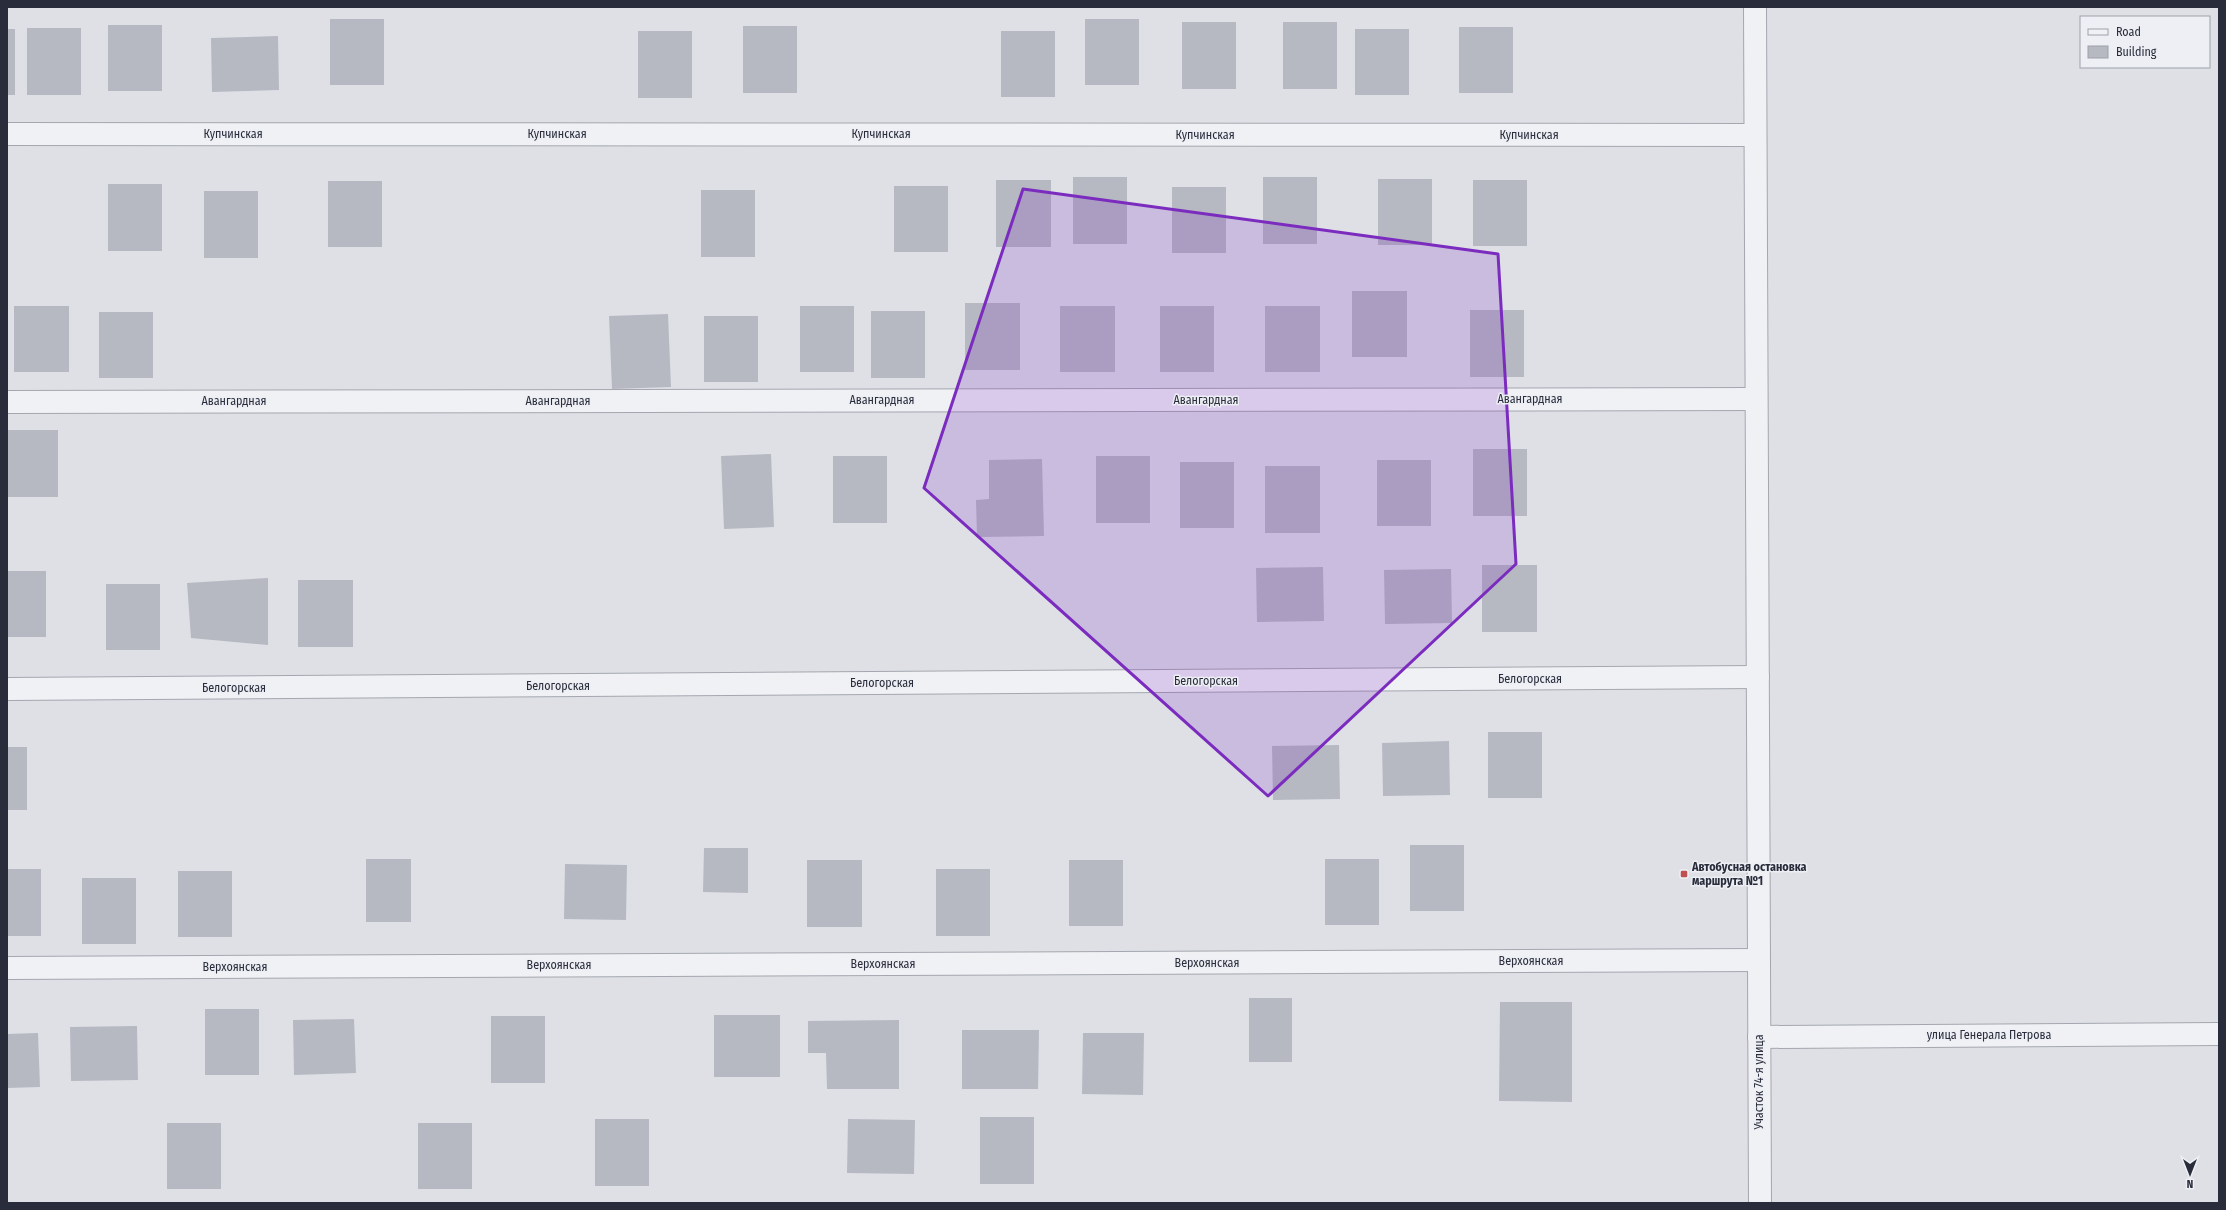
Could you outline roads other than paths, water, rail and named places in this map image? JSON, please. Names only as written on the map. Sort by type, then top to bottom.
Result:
[{"type":"street","name":"Участок 74-я улица","points":[[1755,7],[1760,1203]]},
{"type":"street","name":"Купчинская","points":[[7,134],[1755,135]]},
{"type":"street","name":"Авангардная","points":[[7,402],[1756,398]]},
{"type":"street","name":"Белогорская","points":[[7,689],[1758,677]]},
{"type":"street","name":"Верхоянская","points":[[7,968],[1758,960]]},
{"type":"street","name":"улица Генерала Петрова","points":[[1759,1036],[2219,1034]]},
{"type":"place","name":"Автобусная остановка маршрута №1","points":[[1684,874]]}]
